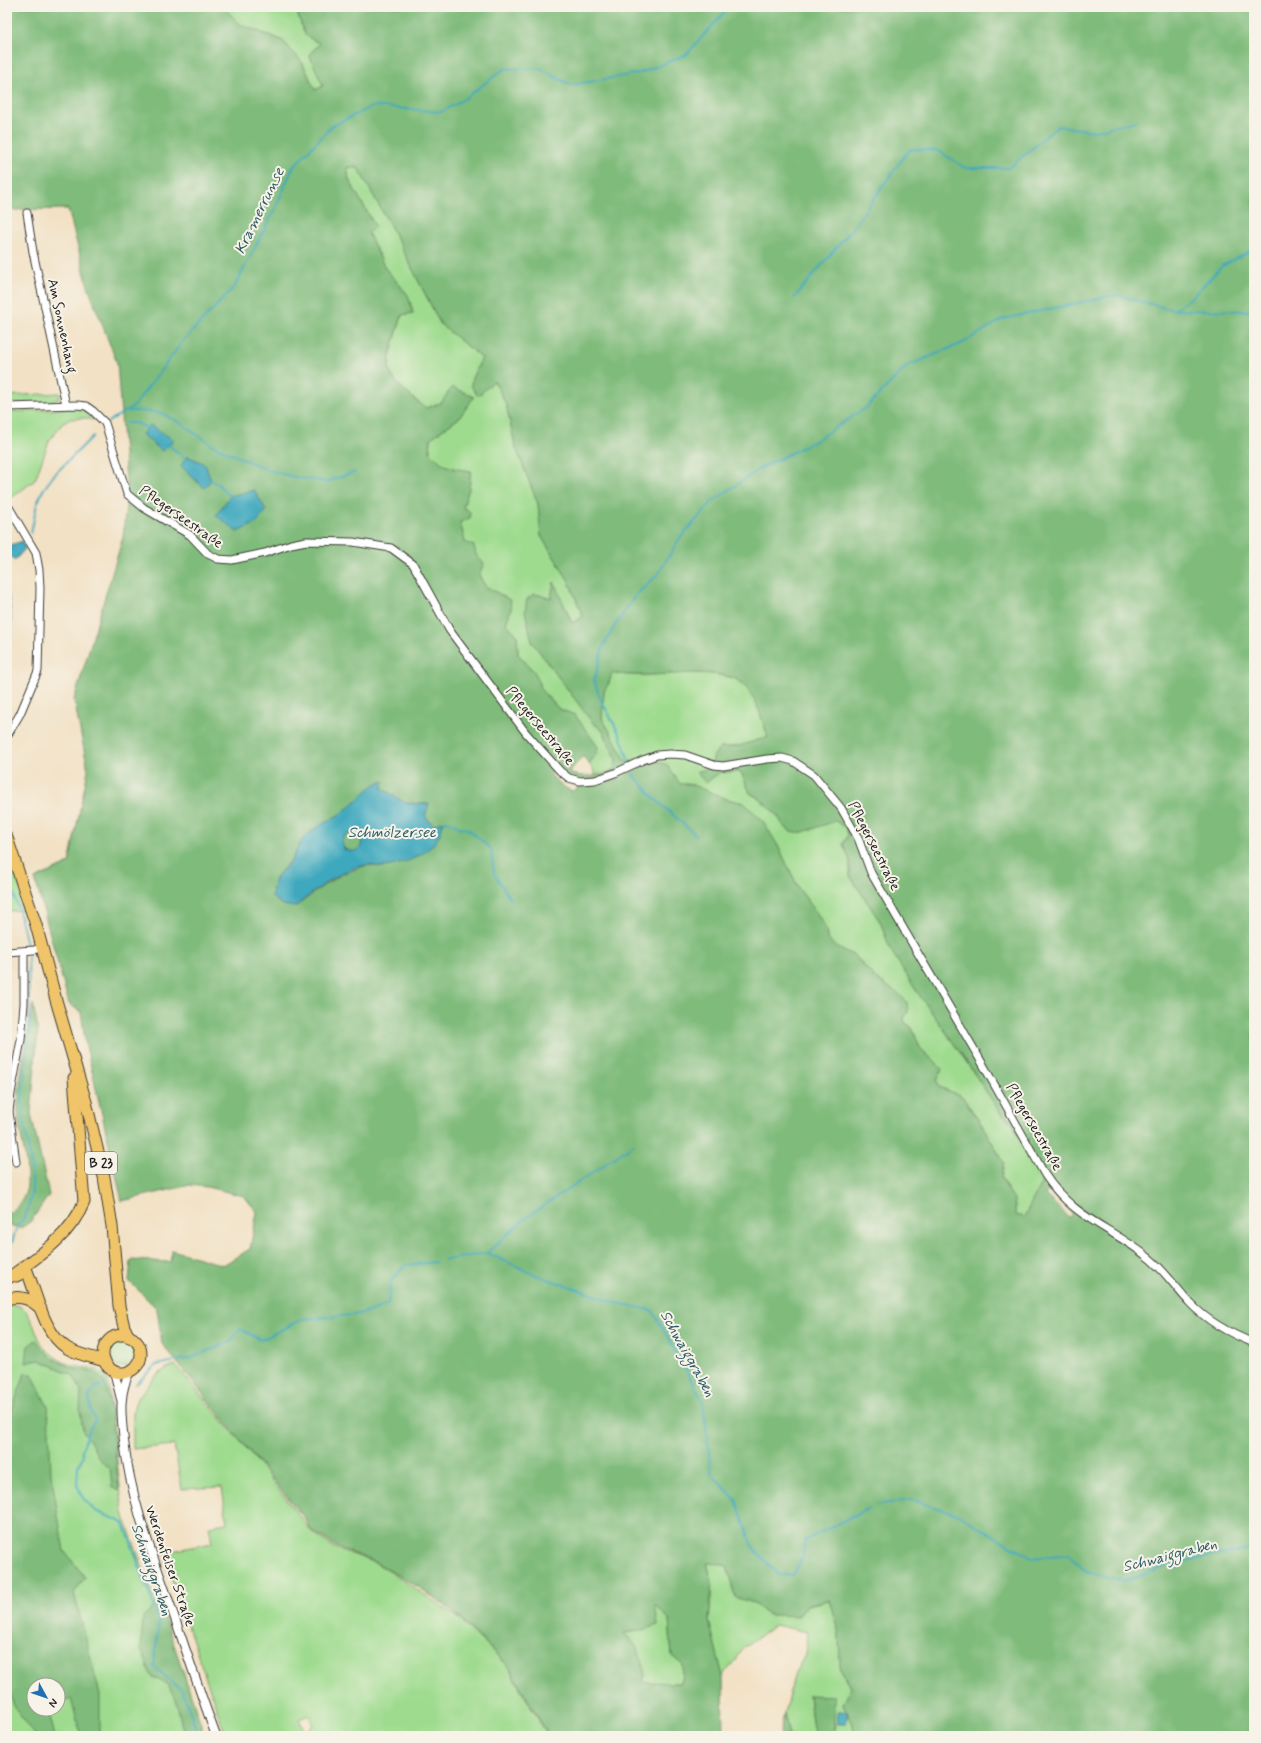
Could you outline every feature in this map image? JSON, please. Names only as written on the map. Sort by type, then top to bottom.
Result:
[{"type":"main road","name":"B 23","points":[[7,838],[43,947],[56,1000],[86,1102],[104,1177],[112,1226],[119,1306],[124,1327],[129,1337]]},
{"type":"main road","name":"B 23","points":[[7,1280],[55,1243],[76,1219],[84,1202],[73,1058]]},
{"type":"main road","name":"B 23","points":[[7,1280],[28,1271],[32,1284]]},
{"type":"main road","points":[[7,1299],[32,1284],[52,1334],[66,1347],[76,1352],[105,1361],[114,1371],[124,1372],[131,1370],[139,1361],[141,1353],[138,1345],[129,1337],[119,1335],[96,1349],[76,1352]]},
{"type":"main road","points":[[7,1299],[25,1297],[34,1302],[42,1310]]},
{"type":"main road","name":"B 23","points":[[109,1341],[116,1328],[119,1306]]},
{"type":"main road","points":[[105,1361],[104,1351],[109,1341]]},
{"type":"street","name":"Am Sonnenhang","points":[[28,213],[33,252],[66,405]]},
{"type":"street","name":"Pflegerseestraße","points":[[7,407],[66,405],[86,406],[94,411],[105,423],[127,494],[144,508],[190,535],[208,554],[218,559],[238,558],[265,553],[291,544],[306,541],[353,542],[391,548],[413,564],[450,631],[526,733],[560,771],[569,778],[580,781],[595,780],[657,755],[670,754],[686,755],[714,765],[723,766],[782,758],[793,761],[814,775],[841,808],[854,832],[871,874],[985,1068],[1045,1175],[1057,1191],[1082,1214],[1130,1244],[1148,1258],[1166,1274],[1202,1315],[1216,1324],[1254,1343]]},
{"type":"street","points":[[7,504],[36,552],[40,588],[38,671],[20,714],[7,736]]},
{"type":"street","points":[[7,952],[24,951],[43,947]]},
{"type":"street","points":[[16,1162],[8,1112],[21,1040],[24,1004],[24,951]]},
{"type":"street","name":"Werdenfelser Straße","points":[[121,1399],[126,1378],[131,1370]]},
{"type":"street","name":"Werdenfelser Straße","points":[[114,1371],[121,1399],[126,1452],[135,1502],[150,1550],[216,1736]]},
{"type":"green space","points":[[7,7],[223,7],[241,25],[282,40],[302,62],[315,90],[323,86],[309,54],[320,44],[305,35],[295,7],[1254,7],[1254,1736],[854,1736],[853,1724],[843,1704],[850,1688],[840,1667],[839,1633],[829,1600],[808,1604],[799,1616],[769,1615],[754,1603],[735,1597],[727,1566],[707,1563],[712,1582],[709,1621],[723,1677],[724,1736],[549,1736],[507,1664],[450,1609],[420,1588],[375,1562],[337,1547],[311,1530],[306,1520],[162,1344],[157,1309],[129,1281],[131,1260],[170,1262],[172,1250],[223,1265],[250,1249],[257,1212],[244,1196],[207,1187],[190,1185],[122,1201],[85,1041],[81,1012],[69,1004],[35,879],[69,863],[88,770],[74,700],[123,537],[127,494],[117,363],[89,290],[68,209],[7,210]],"holes":[[[347,167],[358,168],[390,225],[441,325],[482,358],[472,378],[471,386],[478,396],[494,381],[506,404],[515,445],[538,504],[541,536],[569,581],[583,617],[572,623],[554,582],[551,598],[534,594],[527,599],[525,611],[532,642],[592,722],[603,731],[616,760],[615,769],[610,772],[598,776],[579,776],[568,773],[583,756],[589,764],[597,753],[598,747],[575,715],[559,709],[542,691],[535,673],[518,654],[517,635],[506,623],[511,609],[510,600],[485,586],[479,575],[484,564],[476,555],[474,546],[465,542],[460,522],[470,518],[470,512],[463,507],[469,489],[471,471],[448,466],[430,452],[431,438],[459,418],[474,397],[452,387],[441,403],[426,408],[402,389],[392,376],[389,364],[392,346],[402,315],[413,313],[408,295],[385,268],[368,233],[375,226],[349,180]],[[612,673],[627,675],[691,673],[722,675],[736,679],[749,690],[759,710],[768,737],[739,746],[720,748],[714,755],[711,768],[696,772],[706,783],[721,771],[741,772],[750,793],[759,798],[778,816],[783,825],[790,831],[800,833],[836,821],[846,828],[848,835],[843,844],[850,861],[850,876],[881,923],[890,949],[917,992],[960,1052],[1002,1115],[1011,1121],[1042,1178],[1042,1182],[1024,1217],[1016,1215],[1014,1200],[1001,1178],[1004,1163],[982,1125],[962,1096],[939,1087],[937,1081],[942,1069],[920,1048],[912,1028],[905,1023],[904,1018],[908,1012],[907,1002],[900,995],[873,976],[855,956],[836,947],[827,938],[826,929],[816,912],[799,889],[778,846],[763,821],[744,803],[727,799],[690,784],[680,784],[667,765],[645,756],[629,762],[626,761],[602,718],[604,691],[609,683]],[[553,771],[564,781],[578,786],[577,789],[571,791],[559,784],[551,775],[551,772]],[[382,788],[405,803],[429,804],[425,816],[433,825],[443,822],[422,854],[403,862],[383,867],[367,865],[342,874],[295,907],[274,879],[292,859],[303,840],[318,827],[343,813],[357,801]],[[1048,1191],[1073,1214],[1070,1218],[1045,1195]],[[655,1604],[669,1620],[672,1656],[683,1664],[683,1676],[681,1683],[643,1682],[645,1675],[638,1648],[624,1633],[640,1631],[658,1625]]]},
{"type":"green space","points":[[223,7],[295,7],[305,35],[320,44],[309,54],[324,86],[315,90],[302,62],[282,40],[241,25]]},
{"type":"green space","points":[[347,167],[358,168],[390,225],[441,325],[482,358],[472,378],[471,386],[478,396],[494,380],[506,404],[515,445],[538,504],[541,536],[569,581],[583,617],[572,623],[554,583],[551,598],[534,594],[565,684],[592,722],[603,731],[614,754],[616,760],[615,769],[605,774],[594,775],[594,771],[589,764],[597,753],[575,715],[559,709],[542,691],[535,673],[518,654],[517,635],[506,623],[511,609],[510,600],[485,586],[479,575],[484,564],[476,555],[474,546],[465,543],[460,521],[469,489],[471,471],[458,469],[444,464],[430,453],[431,438],[459,418],[441,403],[426,408],[402,389],[392,376],[389,364],[402,315],[413,313],[408,295],[385,268],[368,233],[375,226],[349,180]]},
{"type":"green space","points":[[60,393],[59,399],[51,402],[7,404],[7,396]]},
{"type":"green space","points":[[77,408],[92,413],[95,420],[84,418],[70,419],[62,424],[49,441],[35,480],[10,499],[7,489],[7,412]]},
{"type":"green space","points":[[611,673],[626,675],[691,673],[722,675],[738,680],[752,694],[768,737],[739,746],[720,748],[711,768],[696,772],[741,772],[750,793],[769,807],[777,815],[783,825],[828,823],[836,821],[846,828],[848,835],[843,844],[850,861],[850,876],[881,923],[890,949],[1002,1115],[1011,1121],[1042,1178],[1042,1182],[1024,1217],[1016,1215],[1014,1200],[1001,1178],[1004,1163],[982,1125],[962,1096],[939,1087],[937,1081],[942,1069],[920,1048],[912,1028],[905,1023],[904,1018],[908,1012],[886,986],[873,976],[855,956],[836,947],[827,938],[826,929],[816,912],[799,889],[778,846],[744,803],[727,799],[690,784],[680,784],[667,765],[645,756],[629,762],[626,761],[602,718],[604,691],[609,683]]},
{"type":"green space","points":[[352,832],[359,835],[362,842],[359,849],[352,852],[345,849],[342,842],[345,835]]},
{"type":"green space","points":[[7,838],[26,910],[7,911]]},
{"type":"green space","points":[[33,1004],[38,1029],[31,1114],[49,1195],[31,1221],[21,1228],[7,1225],[7,1214],[11,1212],[20,1202],[25,1194],[27,1185],[26,1164],[19,1122],[18,1100],[22,1064]]},
{"type":"green space","points":[[14,1305],[25,1310],[41,1342],[48,1351],[74,1366],[95,1369],[108,1380],[123,1513],[203,1736],[7,1736],[7,1307]]},
{"type":"green space","points":[[122,1339],[128,1340],[132,1343],[135,1347],[135,1359],[132,1363],[128,1366],[122,1367],[116,1366],[112,1363],[109,1359],[108,1353],[109,1347],[112,1343],[116,1340]]},
{"type":"green space","points":[[36,1340],[53,1359],[75,1369],[94,1372],[105,1382],[112,1418],[119,1491],[112,1487],[110,1469],[99,1459],[83,1431],[80,1411],[81,1391],[73,1375],[39,1360],[26,1363],[28,1346]]},
{"type":"green space","points":[[175,1365],[252,1455],[312,1532],[335,1548],[376,1563],[456,1616],[506,1664],[548,1736],[226,1736],[166,1563],[167,1552],[212,1543],[209,1526],[227,1523],[222,1487],[182,1489],[174,1445],[133,1449],[133,1411],[137,1398],[156,1376],[167,1368]],"holes":[[[309,1715],[313,1726],[305,1731],[299,1719]]]},
{"type":"green space","points":[[25,1373],[32,1374],[48,1407],[51,1473],[64,1551],[85,1577],[74,1593],[100,1694],[100,1736],[81,1736],[71,1699],[66,1700],[66,1677],[26,1677],[26,1717],[50,1717],[55,1736],[36,1736],[15,1708],[7,1688],[7,1430]]},
{"type":"green space","points":[[707,1563],[727,1566],[735,1597],[754,1603],[769,1615],[829,1600],[839,1633],[840,1667],[850,1688],[843,1704],[853,1724],[854,1736],[834,1736],[835,1723],[809,1696],[815,1736],[789,1736],[784,1713],[795,1673],[805,1655],[807,1632],[775,1625],[743,1648],[723,1677],[709,1621],[712,1582]]},
{"type":"green space","points":[[159,1601],[205,1736],[184,1736],[176,1700],[168,1685],[151,1676],[141,1648],[143,1617]]},
{"type":"green space","points":[[655,1603],[669,1620],[672,1656],[683,1664],[683,1676],[681,1683],[643,1682],[624,1633],[640,1631]]},
{"type":"green space","points":[[809,1695],[834,1696],[834,1736],[815,1736]]},
{"type":"green space","points":[[784,1713],[789,1736],[779,1736]]},
{"type":"water","points":[[150,425],[174,440],[162,451],[142,434]]},
{"type":"water","points":[[187,456],[205,464],[211,480],[204,488],[181,466]]},
{"type":"water","points":[[254,490],[266,510],[257,523],[237,532],[216,515],[230,496]]},
{"type":"water","points":[[23,541],[25,549],[15,560],[9,555],[10,545]]},
{"type":"water","name":"Schmölzersee","points":[[384,781],[382,788],[405,803],[429,804],[425,816],[433,825],[444,821],[439,837],[436,841],[419,856],[396,865],[382,867],[366,865],[347,871],[319,888],[295,907],[282,905],[272,897],[277,876],[291,861],[303,839],[313,830],[343,812],[369,788],[379,782]],"holes":[[[350,833],[359,834],[361,839],[361,846],[359,849],[356,851],[344,849],[342,842],[344,836]]]},
{"type":"water","points":[[837,1711],[846,1711],[848,1717],[846,1724],[838,1724]]},
{"type":"waterway","name":"Kramerrunse","points":[[108,422],[134,406],[183,341],[235,286],[275,209],[293,167],[332,126],[373,106],[441,112],[464,99],[504,69],[539,68],[571,85],[640,73],[686,55],[729,7]]},
{"type":"waterway","points":[[794,298],[852,229],[905,155],[911,149],[939,151],[965,168],[1009,168],[1058,126],[1095,131],[1136,121]]},
{"type":"waterway","points":[[1175,310],[1193,296],[1222,266],[1254,249]]},
{"type":"waterway","points":[[629,761],[620,735],[600,698],[594,681],[603,647],[614,627],[635,596],[658,574],[680,538],[713,501],[761,468],[815,441],[867,407],[907,366],[963,343],[1003,319],[1116,295],[1174,310],[1254,311]]},
{"type":"waterway","points":[[128,411],[161,413],[179,422],[214,446],[268,470],[294,477],[326,482],[355,472]]},
{"type":"waterway","points":[[127,423],[136,423],[147,428]]},
{"type":"waterway","points":[[31,533],[37,504],[43,490],[54,475],[93,436]]},
{"type":"waterway","points":[[169,445],[185,459]]},
{"type":"waterway","points":[[211,480],[218,484],[230,496]]},
{"type":"waterway","points":[[7,591],[11,625],[7,659]]},
{"type":"waterway","points":[[633,774],[655,799],[697,836]]},
{"type":"waterway","points":[[444,821],[468,829],[491,849],[494,873],[510,899]]},
{"type":"waterway","points":[[7,875],[19,910],[27,945]]},
{"type":"waterway","points":[[7,1250],[11,1244],[15,1231],[25,1216],[30,1201],[32,1186],[32,1171],[22,1096],[29,1033],[28,956]]},
{"type":"waterway","points":[[488,1252],[523,1220],[633,1145]]},
{"type":"waterway","name":"Schwaiggraben","points":[[445,1260],[487,1253],[536,1275],[614,1302],[653,1311],[703,1401],[711,1473],[736,1500],[752,1546],[778,1575],[793,1575],[803,1556],[804,1541],[869,1508]]},
{"type":"waterway","name":"Schwaiggraben","points":[[136,1384],[156,1365],[191,1358],[230,1342],[240,1329],[261,1340],[303,1319],[353,1315],[372,1311],[388,1304],[391,1281],[405,1265],[436,1262]]},
{"type":"waterway","name":"Schwaiggraben","points":[[104,1384],[95,1388],[89,1396],[91,1410],[95,1420],[88,1432],[82,1450],[83,1456],[78,1466],[77,1485],[83,1498],[91,1507],[96,1511],[124,1523],[159,1621],[154,1667],[182,1690],[199,1736]]},
{"type":"waterway","name":"Schwaiggraben","points":[[875,1505],[912,1500],[957,1514],[1032,1558],[1069,1554],[1086,1572],[1125,1581],[1176,1563],[1254,1548]]}]
